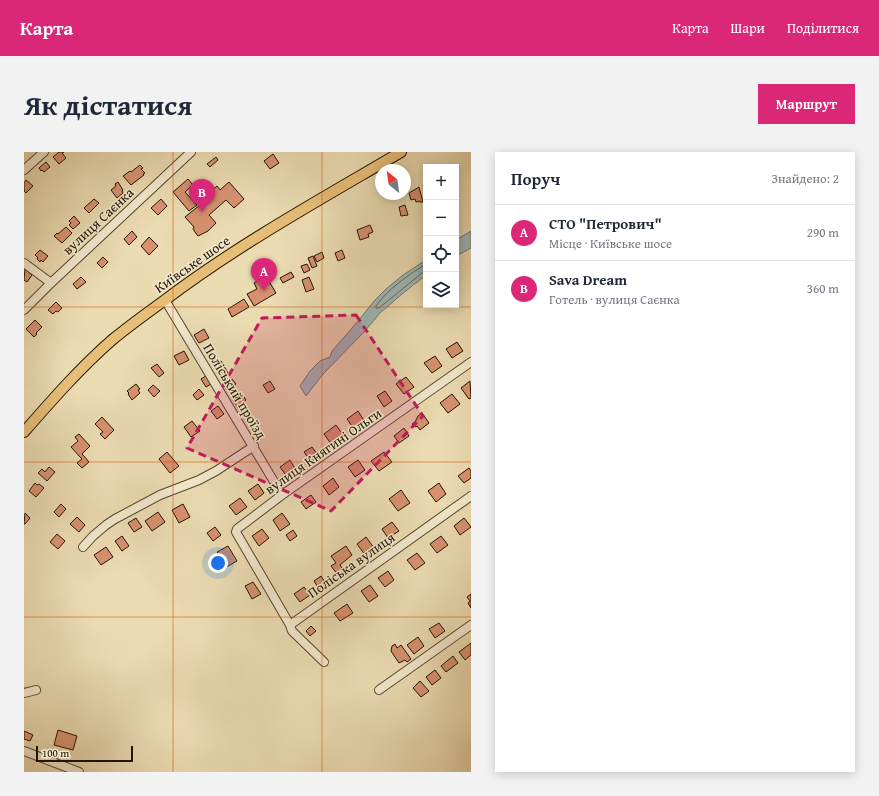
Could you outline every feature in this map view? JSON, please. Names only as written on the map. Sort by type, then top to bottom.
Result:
[{"type":"main road","name":"Київське шосе","points":[[24,432],[94,357],[144,314],[211,267],[401,152]]},
{"type":"street","points":[[24,170],[44,152]]},
{"type":"street","name":"вулиця Саєнка","points":[[24,310],[191,152]]},
{"type":"street","points":[[24,263],[51,283]]},
{"type":"street","name":"Поліський проїзд","points":[[165,300],[254,446],[282,495]]},
{"type":"street","name":"вулиця Княгині Ольги","points":[[290,625],[236,530],[282,495],[471,362]]},
{"type":"street","points":[[83,547],[106,525],[115,519],[160,495],[199,480],[216,471],[254,446]]},
{"type":"street","name":"Поліська вулиця","points":[[290,625],[471,496]]},
{"type":"street","points":[[290,625],[292,632],[324,662]]},
{"type":"street","points":[[380,690],[471,625]]},
{"type":"street","points":[[24,693],[36,690]]},
{"type":"street","points":[[24,751],[79,772]]},
{"type":"highlighted area","points":[[356,315],[423,416],[331,511],[187,448],[262,318]]},
{"type":"water","points":[[471,231],[471,248],[459,254],[459,238]]},
{"type":"water","points":[[423,262],[423,277],[380,313],[364,332],[324,373],[306,396],[300,386],[310,371],[320,361],[330,357],[332,351],[375,300],[403,275]]},
{"type":"building","points":[[59,152],[64,152],[62,153],[66,158],[59,164],[53,157]]},
{"type":"building","points":[[273,154],[279,163],[270,169],[264,161]]},
{"type":"building","points":[[216,157],[218,160],[210,167],[207,164]]},
{"type":"building","points":[[46,162],[50,167],[44,172],[42,170],[41,171],[39,168]]},
{"type":"building","points":[[140,165],[143,168],[141,169],[145,173],[131,185],[123,176]]},
{"type":"building","points":[[188,179],[193,185],[185,192],[197,205],[189,211],[173,192]]},
{"type":"building","points":[[26,180],[33,186],[26,193],[24,191],[24,183]]},
{"type":"building","points":[[118,182],[123,190],[123,193],[117,198],[111,190]]},
{"type":"building","points":[[229,182],[244,199],[234,208],[226,200],[209,215],[216,223],[208,231],[198,236],[193,229],[194,227],[185,217],[200,205],[198,203],[217,186],[220,190]]},
{"type":"building","points":[[419,187],[423,202],[416,202],[415,199],[411,200],[411,192]]},
{"type":"building","points":[[94,199],[99,203],[89,213],[84,208]]},
{"type":"building","points":[[161,199],[167,206],[158,215],[151,208]]},
{"type":"building","points":[[405,205],[408,215],[401,216],[399,207]]},
{"type":"building","points":[[74,216],[80,223],[73,229],[69,225],[71,223],[69,221]]},
{"type":"building","points":[[370,225],[373,232],[368,234],[369,237],[360,240],[357,230]]},
{"type":"building","points":[[66,227],[72,233],[62,243],[54,236]]},
{"type":"building","points":[[132,231],[137,237],[129,245],[124,239]]},
{"type":"building","points":[[149,237],[158,246],[149,255],[141,246]]},
{"type":"building","points":[[40,250],[48,256],[43,262],[41,260],[40,262],[35,255]]},
{"type":"building","points":[[342,250],[345,258],[338,261],[335,253]]},
{"type":"building","points":[[322,252],[324,258],[317,262],[314,256]]},
{"type":"building","points":[[313,256],[317,266],[312,268],[308,258]]},
{"type":"building","points":[[103,257],[108,262],[102,268],[97,263]]},
{"type":"building","points":[[307,264],[310,270],[304,273],[301,266]]},
{"type":"building","points":[[25,269],[32,275],[27,282],[24,280]]},
{"type":"building","points":[[291,272],[294,277],[283,283],[280,278]]},
{"type":"building","points":[[266,276],[276,293],[254,306],[247,294],[257,289],[254,283]]},
{"type":"building","points":[[81,277],[86,282],[77,289],[73,284]]},
{"type":"building","points":[[309,277],[314,289],[306,292],[302,280]]},
{"type":"building","points":[[244,299],[249,307],[232,317],[228,309]]},
{"type":"building","points":[[56,302],[62,308],[53,314],[48,310]]},
{"type":"building","points":[[35,320],[42,327],[34,337],[26,329]]},
{"type":"building","points":[[204,329],[209,338],[199,343],[194,335]]},
{"type":"building","points":[[457,342],[463,351],[452,358],[446,349]]},
{"type":"building","points":[[184,351],[189,360],[179,365],[174,356]]},
{"type":"building","points":[[435,356],[442,366],[432,373],[424,363]]},
{"type":"building","points":[[221,361],[228,373],[221,378],[214,366]]},
{"type":"building","points":[[157,364],[164,373],[159,377],[151,368]]},
{"type":"building","points":[[206,376],[211,384],[206,387],[201,379]]},
{"type":"building","points":[[406,377],[414,387],[404,394],[396,384]]},
{"type":"building","points":[[232,379],[236,384],[227,390],[224,385]]},
{"type":"building","points":[[270,381],[275,389],[268,393],[263,385]]},
{"type":"building","points":[[470,381],[471,398],[469,399],[461,388]]},
{"type":"building","points":[[136,384],[140,389],[138,390],[140,393],[132,400],[127,391]]},
{"type":"building","points":[[153,385],[160,391],[154,397],[148,390]]},
{"type":"building","points":[[199,389],[204,395],[197,400],[193,395]]},
{"type":"building","points":[[385,391],[392,401],[384,407],[377,396]]},
{"type":"building","points":[[242,394],[246,400],[243,403],[244,405],[238,408],[233,400]]},
{"type":"building","points":[[452,394],[460,404],[448,413],[440,403]]},
{"type":"building","points":[[218,406],[224,414],[217,419],[211,411]]},
{"type":"building","points":[[358,411],[365,422],[354,429],[347,419]]},
{"type":"building","points":[[422,413],[429,423],[420,430],[417,426],[415,427],[412,424]]},
{"type":"building","points":[[102,417],[114,430],[105,439],[100,434],[103,432],[95,424]]},
{"type":"building","points":[[192,421],[200,431],[191,437],[184,427]]},
{"type":"building","points":[[336,425],[344,436],[332,445],[324,434]]},
{"type":"building","points":[[404,428],[409,436],[399,443],[394,436]]},
{"type":"building","points":[[79,434],[90,446],[82,454],[89,462],[82,468],[77,463],[82,459],[71,447],[78,441],[75,437]]},
{"type":"building","points":[[312,447],[319,457],[311,462],[304,452]]},
{"type":"building","points":[[167,452],[179,466],[170,473],[159,459]]},
{"type":"building","points":[[384,452],[392,462],[379,471],[371,461]]},
{"type":"building","points":[[290,460],[297,472],[288,478],[280,467]]},
{"type":"building","points":[[358,460],[365,470],[355,477],[348,467]]},
{"type":"building","points":[[49,467],[55,472],[47,481],[38,473],[42,469],[45,472]]},
{"type":"building","points":[[469,468],[471,471],[471,478],[464,483],[458,476]]},
{"type":"building","points":[[333,478],[339,487],[329,495],[323,486]]},
{"type":"building","points":[[35,483],[44,488],[36,497],[29,491]]},
{"type":"building","points":[[439,483],[446,494],[436,502],[428,491]]},
{"type":"building","points":[[258,484],[264,493],[255,500],[248,491]]},
{"type":"building","points":[[401,490],[410,503],[398,511],[389,499]]},
{"type":"building","points":[[311,495],[316,502],[306,509],[301,502]]},
{"type":"building","points":[[240,498],[247,507],[236,515],[229,506]]},
{"type":"building","points":[[61,504],[66,509],[59,517],[54,512]]},
{"type":"building","points":[[183,504],[190,517],[179,523],[172,510]]},
{"type":"building","points":[[158,512],[165,522],[152,531],[145,521]]},
{"type":"building","points":[[25,513],[30,518],[24,524]]},
{"type":"building","points":[[282,513],[290,524],[280,531],[273,520]]},
{"type":"building","points":[[77,517],[85,525],[79,532],[70,524]]},
{"type":"building","points":[[136,518],[142,527],[134,532],[128,523]]},
{"type":"building","points":[[464,518],[471,527],[460,535],[454,526]]},
{"type":"building","points":[[392,522],[399,531],[388,538],[382,529]]},
{"type":"building","points":[[215,527],[221,535],[213,541],[207,533]]},
{"type":"building","points":[[262,529],[269,538],[259,546],[252,536]]},
{"type":"building","points":[[293,530],[297,536],[290,541],[286,535]]},
{"type":"building","points":[[57,534],[65,541],[58,549],[50,542]]},
{"type":"building","points":[[122,536],[129,546],[122,551],[115,541]]},
{"type":"building","points":[[441,536],[448,545],[437,553],[430,544]]},
{"type":"building","points":[[366,537],[374,548],[365,555],[357,544]]},
{"type":"building","points":[[228,546],[237,561],[223,569],[215,555],[218,553],[217,552]]},
{"type":"building","points":[[346,546],[352,555],[340,565],[344,571],[338,575],[331,566],[336,563],[331,556]]},
{"type":"building","points":[[106,547],[113,557],[101,565],[94,555]]},
{"type":"building","points":[[417,553],[425,563],[415,570],[407,560]]},
{"type":"building","points":[[388,571],[394,580],[385,587],[378,578]]},
{"type":"building","points":[[321,576],[326,584],[319,589],[314,581]]},
{"type":"building","points":[[253,582],[261,594],[252,599],[245,586]]},
{"type":"building","points":[[370,585],[378,596],[369,602],[361,591]]},
{"type":"building","points":[[304,587],[310,595],[300,602],[294,594]]},
{"type":"building","points":[[471,594],[471,608],[468,603],[470,601],[467,597]]},
{"type":"building","points":[[347,604],[353,613],[340,621],[334,613]]},
{"type":"building","points":[[439,623],[445,631],[435,638],[429,629]]},
{"type":"building","points":[[311,626],[316,631],[310,636],[306,631]]},
{"type":"building","points":[[418,637],[424,646],[414,654],[407,645]]},
{"type":"building","points":[[471,643],[471,655],[465,660],[459,652]]},
{"type":"building","points":[[395,644],[397,648],[401,645],[411,659],[407,662],[405,660],[399,663],[391,651],[392,646]]},
{"type":"building","points":[[453,656],[458,663],[446,672],[441,666]]},
{"type":"building","points":[[435,670],[441,678],[432,685],[426,677]]},
{"type":"building","points":[[420,681],[429,691],[421,697],[413,688]]},
{"type":"building","points":[[58,730],[77,736],[73,750],[54,745]]},
{"type":"building","points":[[24,731],[33,735],[30,741],[24,739]]},
{"type":"place","name":"Sava Dream","points":[[202,212]]},
{"type":"place","name":"СТО \"Петрович\"","points":[[264,291]]}]
